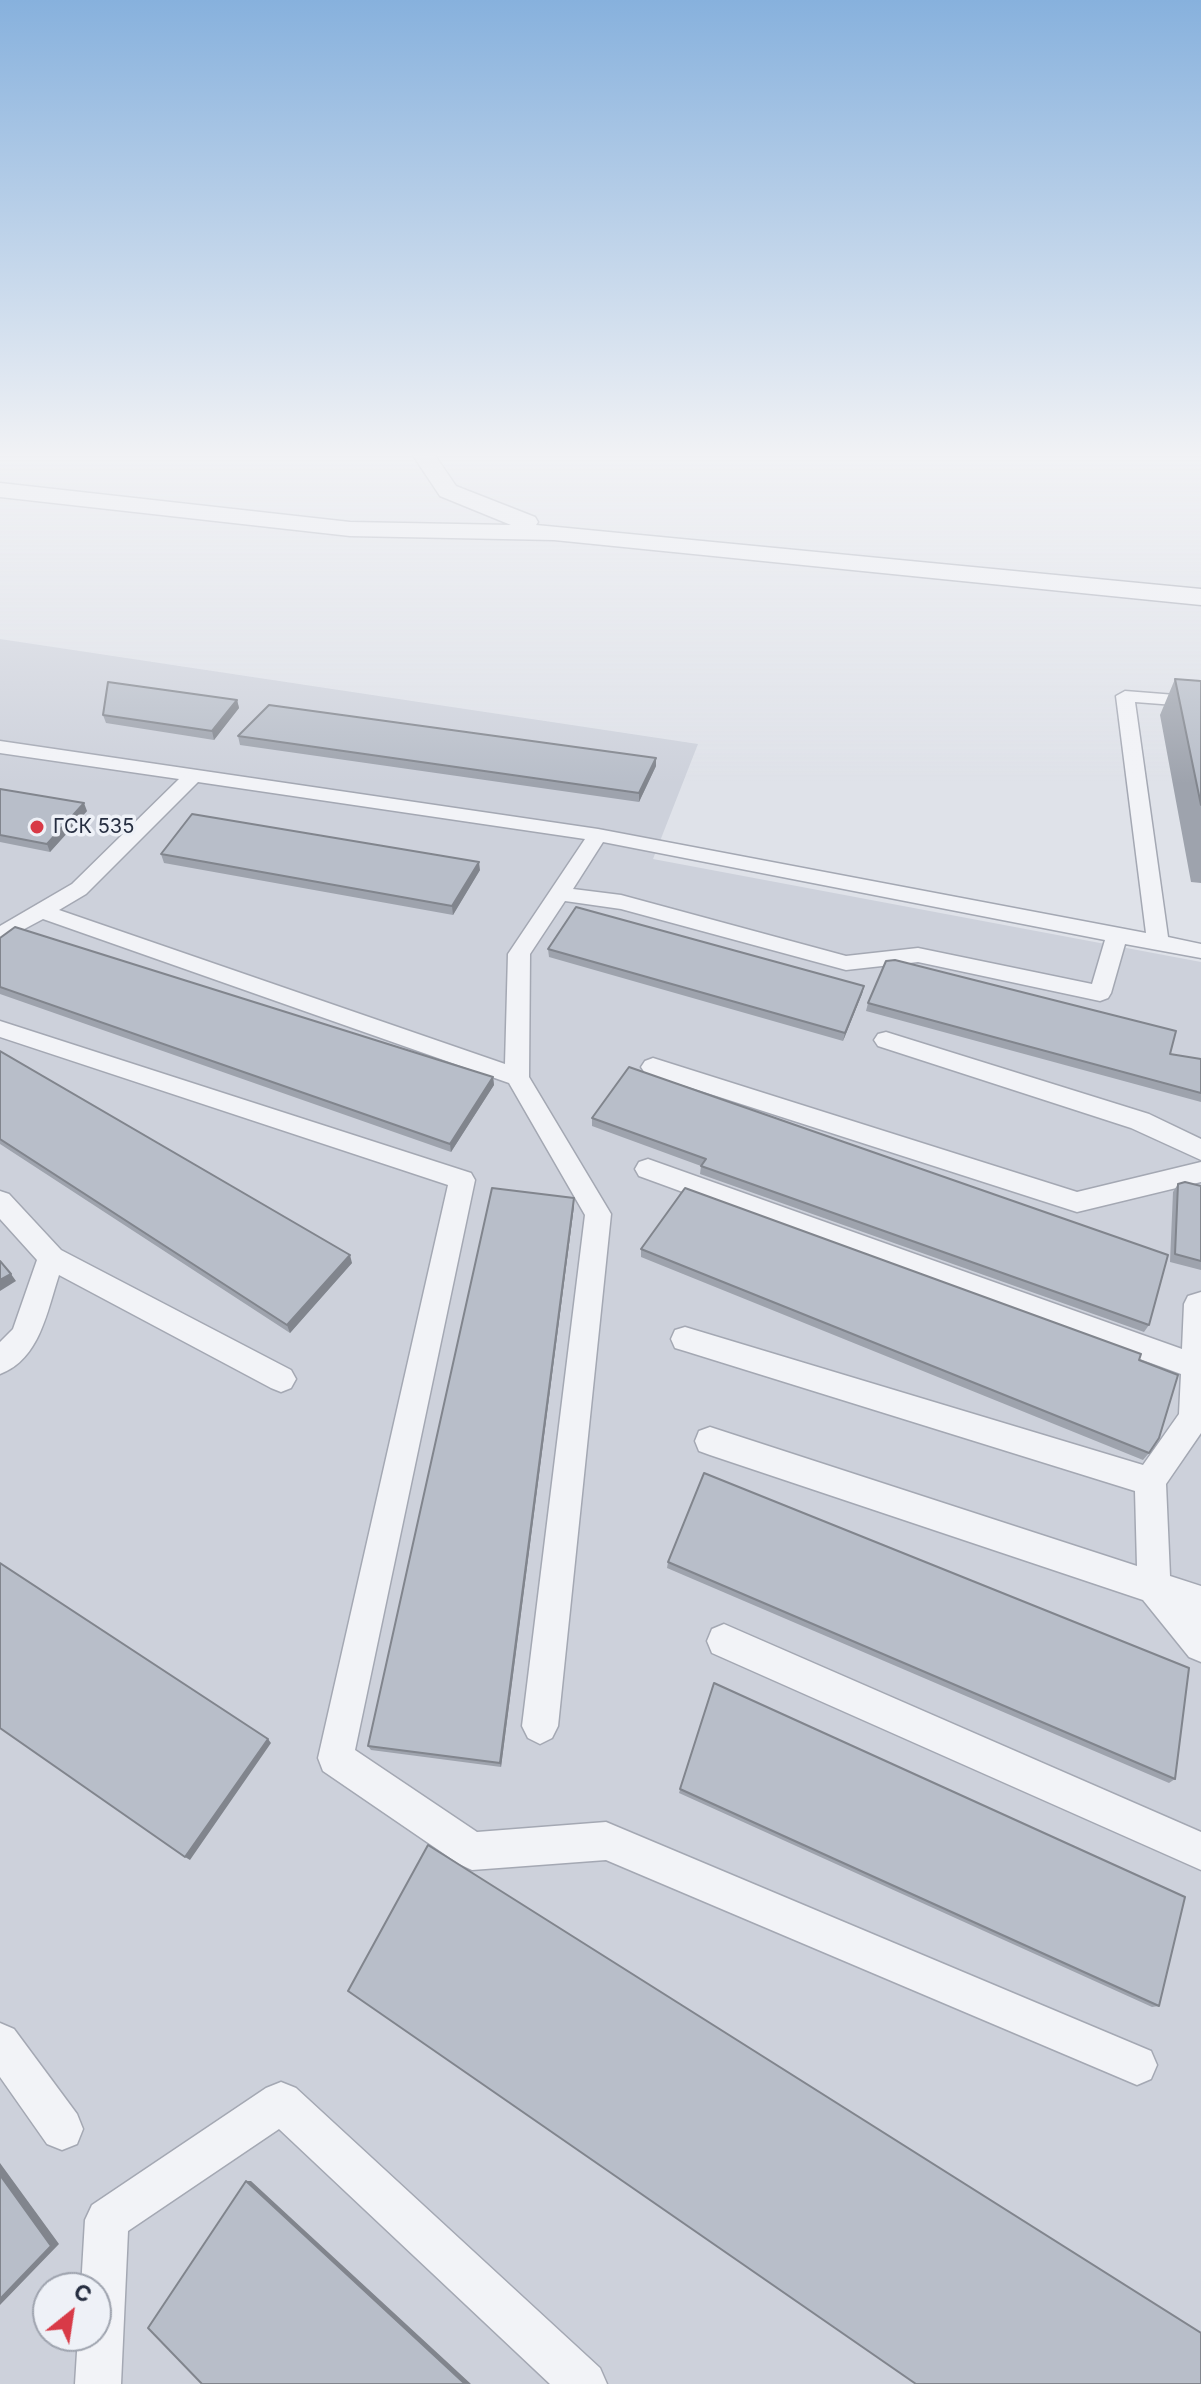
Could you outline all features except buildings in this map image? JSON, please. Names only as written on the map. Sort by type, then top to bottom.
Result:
[{"type":"street","points":[[850,562],[1201,597]]},
{"type":"lane","points":[[1158,943],[1125,696],[1201,702]]},
{"type":"lane","points":[[0,747],[598,835],[1201,951]]},
{"type":"lane","points":[[0,935],[79,889],[194,775]]},
{"type":"lane","points":[[540,1726],[598,1214],[517,1077],[519,954],[598,835]]},
{"type":"lane","points":[[559,894],[621,902],[846,963],[918,955],[1100,993],[1117,935]]},
{"type":"lane","points":[[40,911],[517,1077]]},
{"type":"lane","points":[[0,1029],[462,1180],[336,1758],[472,1851],[606,1841],[1137,2065]]},
{"type":"lane","points":[[886,1040],[1140,1121],[1201,1150]]},
{"type":"lane","points":[[653,1067],[1077,1202],[1201,1172]]},
{"type":"lane","points":[[648,1169],[1196,1367]]},
{"type":"lane","points":[[0,1201],[51,1258],[281,1379]]},
{"type":"lane","points":[[0,1361],[25,1336],[51,1258]]},
{"type":"lane","points":[[1201,1304],[1198,1304],[1197,1420],[1150,1481],[1154,1588],[1201,1645]]},
{"type":"lane","points":[[685,1339],[1150,1481]]},
{"type":"lane","points":[[710,1441],[1201,1603]]},
{"type":"lane","points":[[724,1641],[1201,1851]]},
{"type":"lane","points":[[0,2043],[62,2129]]},
{"type":"lane","points":[[98,2384],[107,2220],[281,2103],[584,2384]]},
{"type":"shaded area","points":[[0,639],[698,744],[653,859],[1201,962],[1201,2384],[0,2384]]},
{"type":"place","name":"ГСК 535","points":[[37,827]]}]
